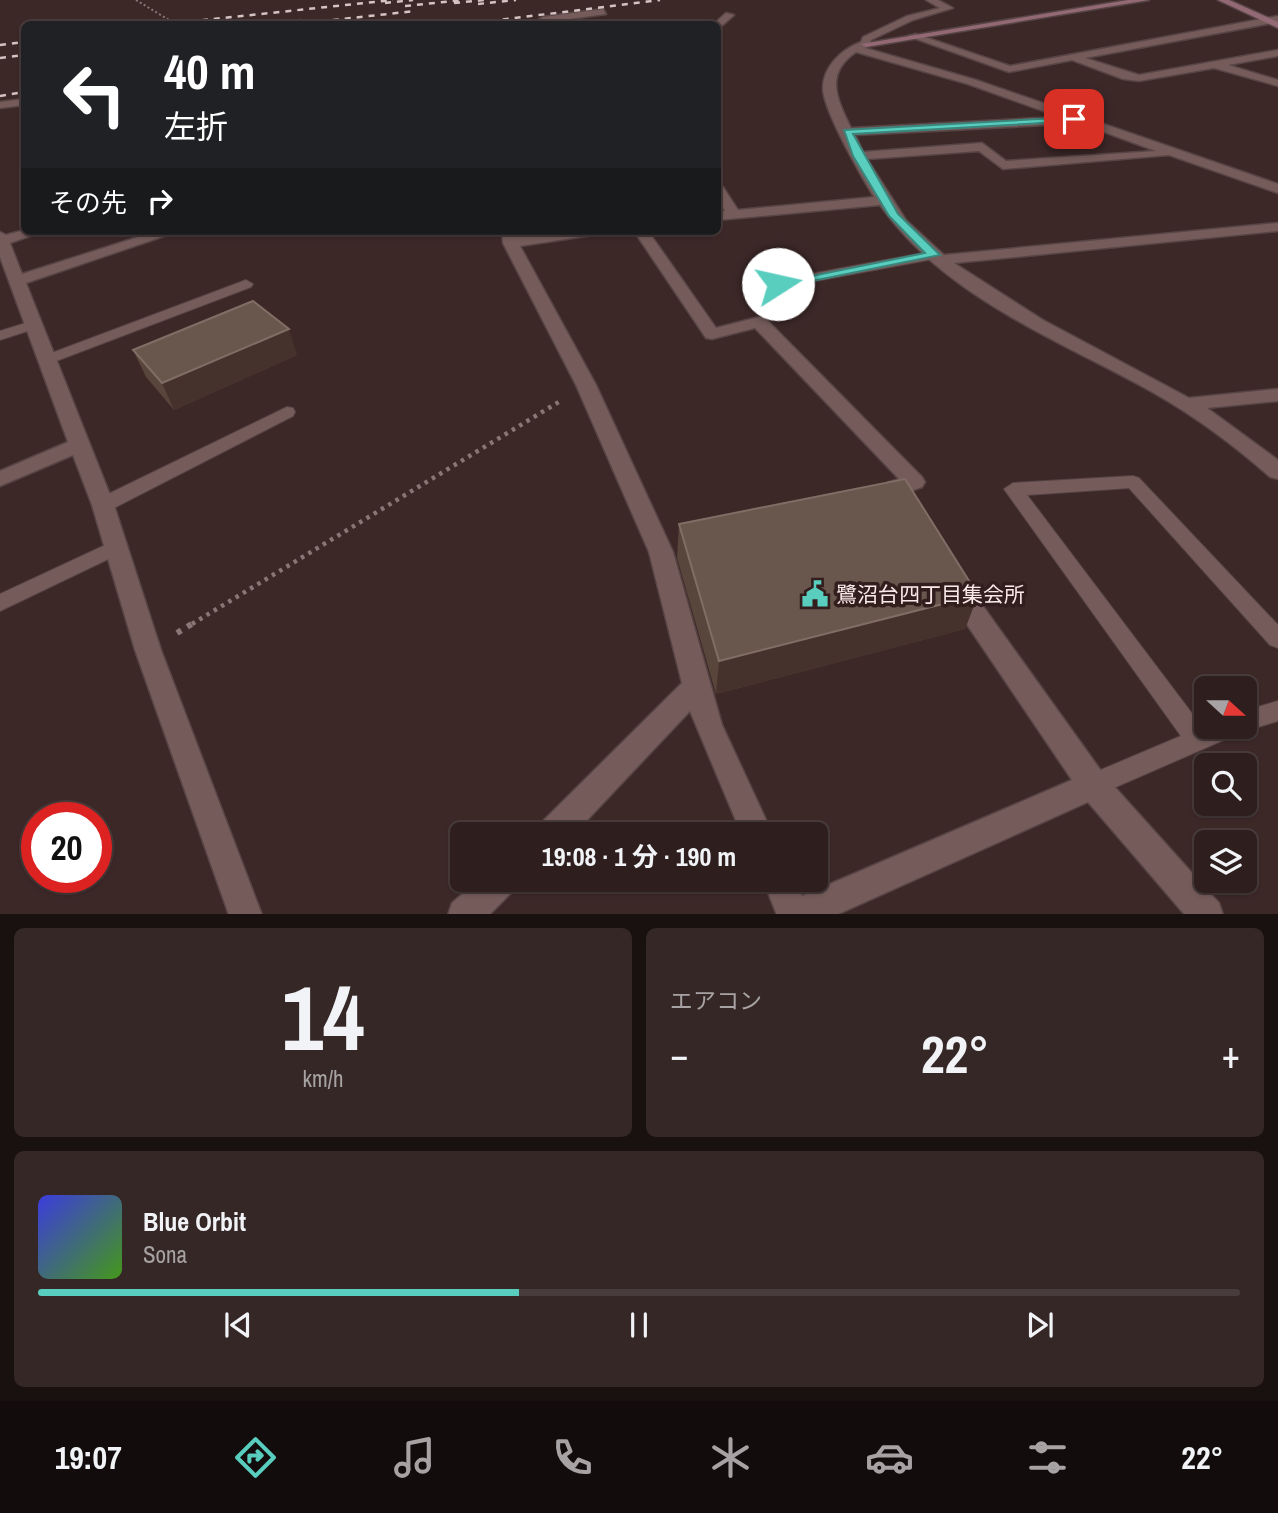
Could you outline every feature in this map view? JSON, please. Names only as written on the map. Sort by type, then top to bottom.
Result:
[{"type":"street","points":[[930,0],[949,8],[910,18],[866,39],[834,67],[828,83],[829,93],[858,156],[894,216],[937,258],[979,290],[1038,326],[1218,423],[1278,472]]},
{"type":"street","points":[[860,46],[1145,0]]},
{"type":"street","points":[[1222,0],[1273,20],[1278,25]]},
{"type":"street","points":[[542,21],[603,12]]},
{"type":"street","points":[[721,23],[729,15]]},
{"type":"street","points":[[913,37],[1009,69],[1273,20]]},
{"type":"street","points":[[860,46],[972,82],[1278,189]]},
{"type":"street","points":[[1073,58],[1127,77],[1139,78],[1278,53]]},
{"type":"street","points":[[1211,64],[1278,83]]},
{"type":"street","points":[[0,105],[21,103]]},
{"type":"street","points":[[847,132],[1074,119]]},
{"type":"street","points":[[858,156],[982,147],[1003,165],[1176,154]]},
{"type":"street","points":[[721,195],[734,215]]},
{"type":"street","points":[[721,216],[884,200]]},
{"type":"street","points":[[937,258],[1278,227]]},
{"type":"street","points":[[21,235],[1,239],[103,505],[114,548],[148,650],[247,914]]},
{"type":"street","points":[[16,281],[160,235]]},
{"type":"street","points":[[538,235],[510,237],[586,385],[661,552],[708,726],[752,822]]},
{"type":"street","points":[[644,235],[712,334],[760,322],[914,482],[895,488],[916,522]]},
{"type":"street","points":[[1185,404],[1278,395]]},
{"type":"street","points":[[0,479],[79,445]]},
{"type":"street","points":[[944,567],[971,613],[1093,785],[1206,914]]},
{"type":"street","points":[[564,822],[696,687]]},
{"type":"street","points":[[789,892],[806,913],[1093,785]]},
{"type":"street","points":[[465,914],[489,892]]},
{"type":"lane","points":[[778,284],[937,258]]},
{"type":"lane","points":[[46,360],[246,284]]},
{"type":"lane","points":[[0,336],[32,325]]},
{"type":"lane","points":[[103,505],[287,412]]},
{"type":"lane","points":[[1194,735],[1013,489],[1133,482],[1278,639]]},
{"type":"lane","points":[[0,603],[114,548]]},
{"type":"lane","points":[[1257,718],[1278,711]]},
{"type":"lane","points":[[1093,785],[1197,739]]},
{"type":"path","points":[[136,0],[169,21]]},
{"type":"path","points":[[148,650],[586,385]]},
{"type":"building","points":[[253,301],[289,329],[162,383],[133,350]]},
{"type":"building","name":"鷺沼台四丁目集会所","points":[[905,479],[978,595],[719,661],[679,524]]},
{"type":"railway","points":[[194,21],[393,0]]},
{"type":"railway","points":[[385,3],[413,0]]},
{"type":"railway","points":[[405,6],[463,0]]},
{"type":"railway","points":[[454,3],[485,0]]},
{"type":"railway","points":[[478,4],[516,0]]},
{"type":"railway","points":[[491,21],[660,0]]},
{"type":"railway","points":[[324,21],[415,11]]},
{"type":"railway","points":[[292,21],[301,20]]},
{"type":"railway","points":[[0,45],[21,42]]},
{"type":"railway","points":[[0,58],[21,55]]},
{"type":"railway","points":[[0,96],[21,92]]},
{"type":"place","name":"鷺沼台四丁目集会所","points":[[815,594]]},
{"type":"route","points":[[778,284],[934,255],[894,216],[858,156],[847,132],[1074,119]]}]
